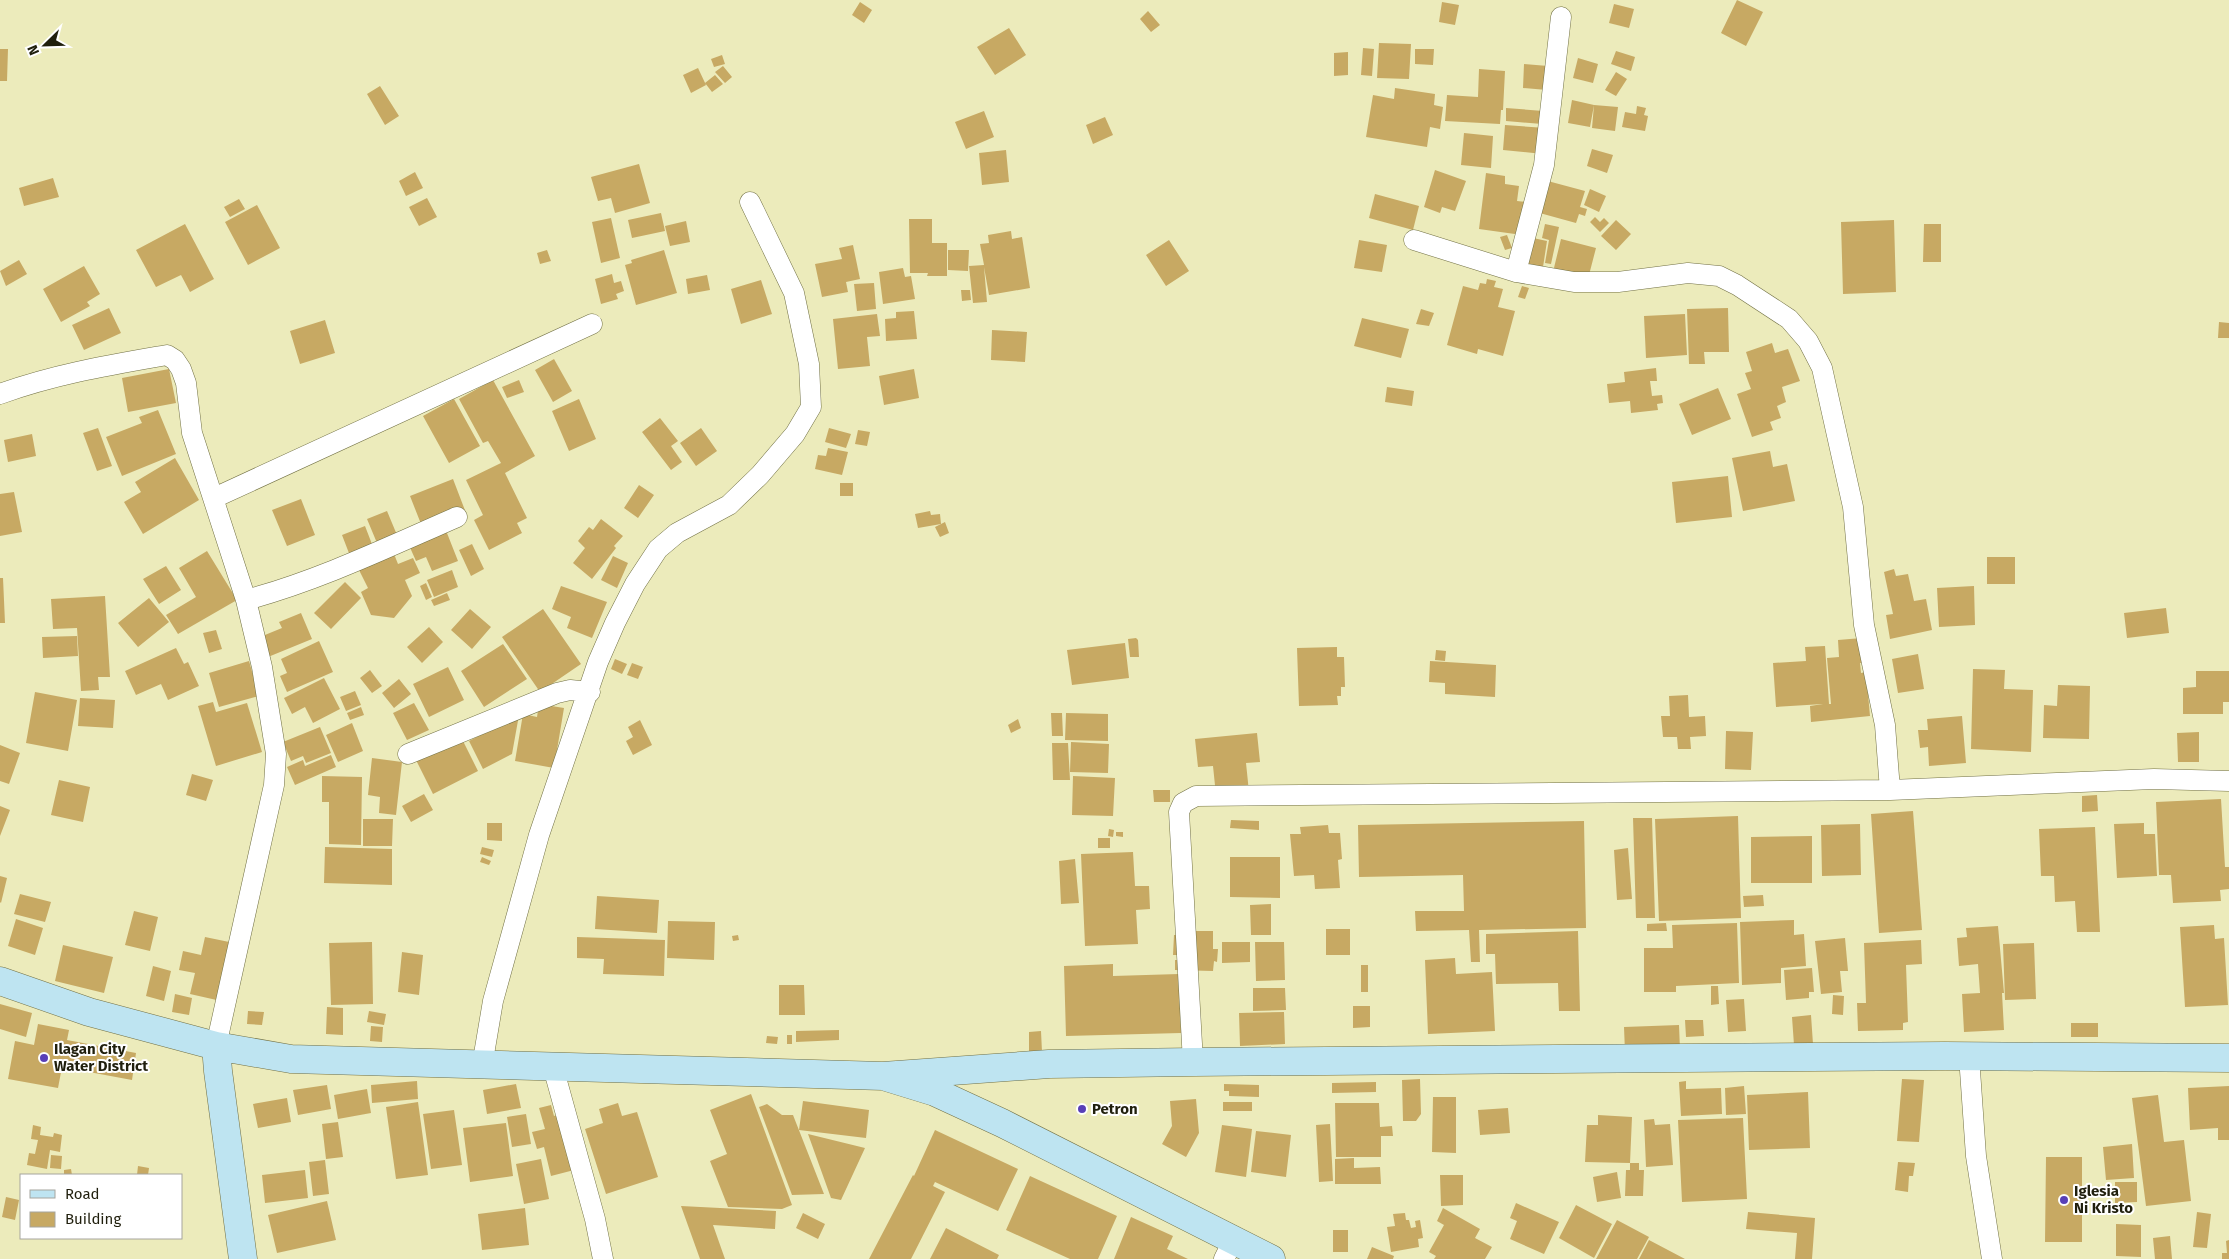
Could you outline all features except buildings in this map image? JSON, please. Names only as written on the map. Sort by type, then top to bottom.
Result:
[{"type":"main road","points":[[0,982],[89,1012],[216,1046],[292,1059],[482,1066],[883,1076],[1049,1064],[1193,1062],[1969,1056],[2229,1058]]},
{"type":"main road","points":[[216,1046],[243,1259]]},
{"type":"main road","points":[[883,1076],[936,1092],[1229,1249],[1271,1259]]},
{"type":"street","points":[[1516,272],[1544,165],[1561,17]]},
{"type":"street","points":[[482,1066],[493,1001],[539,835],[590,692],[598,662],[615,623],[635,584],[658,549],[677,533],[729,505],[760,475],[794,434],[810,407],[809,364],[794,293],[750,202]]},
{"type":"street","points":[[1414,240],[1516,272],[1574,282],[1618,282],[1688,273],[1719,276],[1737,285],[1789,319],[1808,341],[1822,368],[1853,507],[1864,626],[1885,725],[1890,790]]},
{"type":"street","points":[[214,498],[592,324]]},
{"type":"street","points":[[0,394],[28,384],[83,370],[167,355],[175,360],[181,368],[186,383],[192,433],[246,600],[262,667],[276,754],[274,785],[216,1046]]},
{"type":"street","points":[[246,600],[286,589],[329,573],[457,517]]},
{"type":"street","points":[[408,754],[557,693],[570,690],[590,692]]},
{"type":"street","points":[[1193,1062],[1179,812],[1183,803],[1196,796],[1890,790],[2154,779],[2229,781]]},
{"type":"street","points":[[1969,1056],[1976,1156],[1992,1259]]},
{"type":"street","points":[[553,1067],[595,1219],[603,1259]]},
{"type":"place","name":"Ilagan City Water District","points":[[44,1058]]},
{"type":"place","name":"Petron","points":[[1082,1109]]},
{"type":"place","name":"Iglesia Ni Kristo","points":[[2064,1200]]}]
